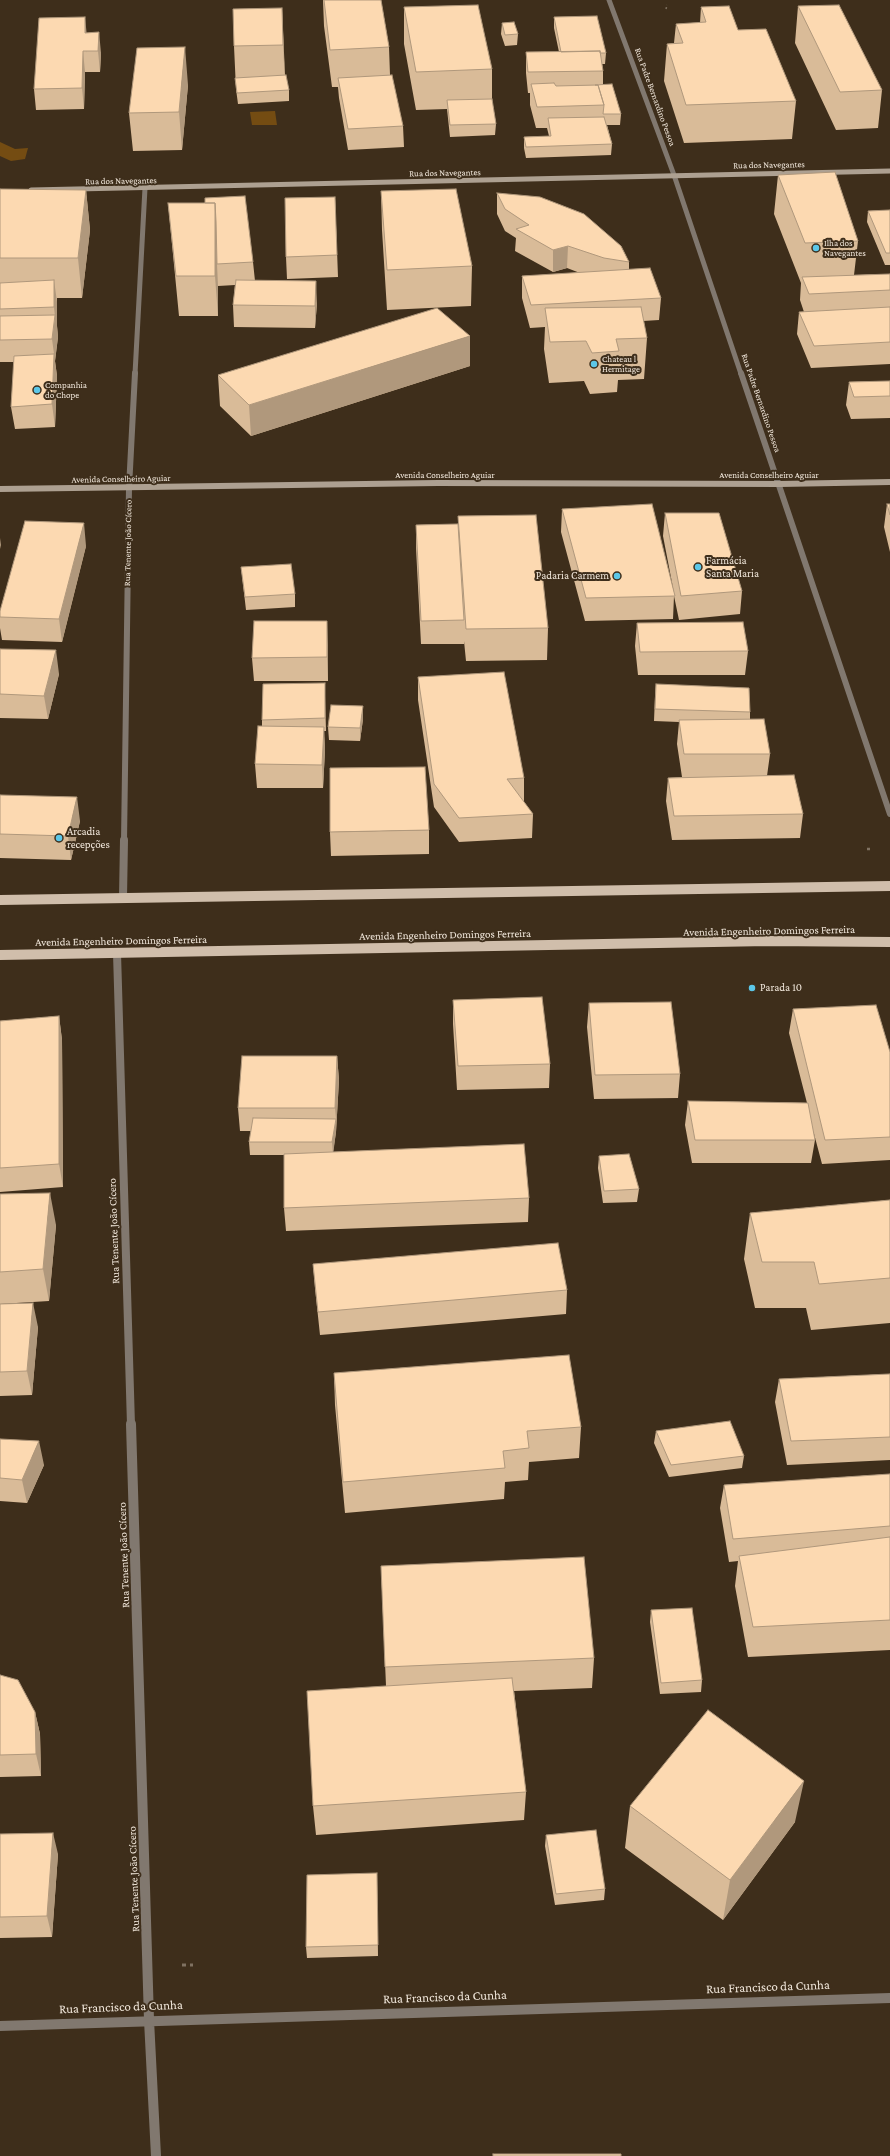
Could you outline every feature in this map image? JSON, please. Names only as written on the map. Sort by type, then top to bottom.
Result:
[{"type":"main road","name":"Rua dos Navegantes","points":[[23,190],[890,171]]},
{"type":"main road","name":"Avenida Conselheiro Aguiar","points":[[0,489],[438,483],[780,484],[890,482]]},
{"type":"main road","points":[[0,900],[890,886]]},
{"type":"main road","name":"Avenida Engenheiro Domingos Ferreira","points":[[0,955],[768,941],[890,942]]},
{"type":"street","name":"Rua Padre Bernardino Pessoa","points":[[609,0],[674,175],[780,484],[890,814]]},
{"type":"street","name":"Rua Tenente João Cícero","points":[[123,897],[129,488],[145,188]]},
{"type":"street","name":"Rua Tenente João Cícero","points":[[117,952],[149,2020],[156,2156]]},
{"type":"street","name":"Rua Francisco da Cunha","points":[[0,2026],[149,2020],[890,1998]]},
{"type":"path","points":[[866,849],[876,849]]},
{"type":"shaded area","points":[[275,111],[277,125],[252,125],[250,112]]},
{"type":"shaded area","points":[[0,142],[15,149],[28,148],[25,159],[11,161],[0,156]]},
{"type":"building","points":[[324,0],[381,0],[389,47],[330,50]]},
{"type":"building","points":[[478,5],[492,69],[416,72],[404,7]]},
{"type":"building","points":[[839,5],[882,90],[840,92],[798,6]]},
{"type":"building","points":[[729,6],[738,30],[766,29],[796,101],[686,105],[667,44],[683,43],[676,24],[706,22],[701,7]]},
{"type":"building","points":[[282,8],[283,45],[234,46],[233,9]]},
{"type":"building","points":[[597,16],[606,53],[600,53],[600,51],[561,52],[554,17]]},
{"type":"building","points":[[85,17],[85,33],[99,32],[98,51],[83,51],[82,88],[34,89],[39,18]]},
{"type":"building","points":[[514,22],[518,34],[505,35],[502,23]]},
{"type":"building","points":[[185,47],[179,112],[129,113],[137,48]]},
{"type":"building","points":[[600,51],[603,71],[528,72],[526,52]]},
{"type":"building","points":[[286,75],[289,90],[237,93],[235,78]]},
{"type":"building","points":[[392,75],[403,126],[348,129],[338,78]]},
{"type":"building","points":[[554,83],[556,86],[598,85],[604,105],[537,107],[531,84]]},
{"type":"building","points":[[612,84],[621,114],[603,114],[604,105],[598,85],[595,85]]},
{"type":"building","points":[[492,99],[496,124],[450,125],[447,100]]},
{"type":"building","points":[[604,117],[612,144],[526,147],[524,137],[551,136],[548,118]]},
{"type":"building","points":[[835,172],[858,241],[805,243],[778,175]]},
{"type":"building","points":[[0,189],[86,190],[78,258],[0,258]]},
{"type":"building","points":[[456,189],[472,266],[387,270],[381,191]]},
{"type":"building","points":[[497,193],[540,197],[584,214],[621,246],[629,262],[604,258],[568,246],[553,250],[516,229],[529,225],[505,209]]},
{"type":"building","points":[[245,196],[253,262],[217,264],[215,203],[205,203],[205,198]]},
{"type":"building","points":[[335,197],[337,255],[286,257],[285,198]]},
{"type":"building","points":[[168,203],[215,203],[215,276],[176,276]]},
{"type":"building","points":[[890,210],[890,253],[886,253],[868,211]]},
{"type":"building","points":[[650,268],[661,298],[531,305],[522,276]]},
{"type":"building","points":[[890,274],[890,290],[809,294],[802,277]]},
{"type":"building","points":[[54,280],[54,307],[0,309],[0,283]]},
{"type":"building","points":[[236,280],[316,281],[315,306],[233,305]]},
{"type":"building","points":[[641,307],[647,338],[616,339],[619,351],[592,353],[586,341],[550,342],[545,308]]},
{"type":"building","points":[[890,307],[890,342],[814,346],[799,312]]},
{"type":"building","points":[[437,308],[470,336],[249,405],[218,375]]},
{"type":"building","points":[[55,315],[52,339],[0,340],[0,316]]},
{"type":"building","points":[[54,354],[52,404],[11,407],[14,356]]},
{"type":"building","points":[[890,381],[890,396],[854,397],[849,382]]},
{"type":"building","name":"Padaria Carmem","points":[[652,504],[675,596],[586,598],[562,509]]},
{"type":"building","points":[[887,504],[890,504],[890,515]]},
{"type":"building","points":[[665,513],[719,513],[742,591],[681,596]]},
{"type":"building","points":[[536,515],[548,628],[466,629],[458,516]]},
{"type":"building","points":[[25,521],[84,523],[59,619],[0,617],[0,611]]},
{"type":"building","points":[[458,524],[464,620],[421,621],[416,525]]},
{"type":"building","points":[[291,564],[295,594],[245,597],[241,567]]},
{"type":"building","points":[[254,621],[327,621],[327,657],[252,658]]},
{"type":"building","points":[[743,622],[748,651],[640,652],[637,623]]},
{"type":"building","points":[[0,649],[56,650],[44,696],[0,694]]},
{"type":"building","points":[[504,672],[524,778],[507,779],[533,814],[459,818],[434,784],[418,677]]},
{"type":"building","points":[[325,683],[325,718],[262,720],[263,684]]},
{"type":"building","points":[[656,684],[749,688],[750,712],[655,709]]},
{"type":"building","points":[[331,705],[363,706],[360,728],[328,727]]},
{"type":"building","points":[[764,719],[770,754],[684,754],[679,720]]},
{"type":"building","points":[[258,726],[324,727],[322,765],[255,764]]},
{"type":"building","points":[[425,767],[429,830],[330,832],[330,768]]},
{"type":"building","points":[[794,775],[803,814],[674,816],[668,778]]},
{"type":"building","points":[[0,795],[77,797],[68,836],[0,834]]},
{"type":"building","points":[[542,997],[550,1064],[458,1066],[453,1000]]},
{"type":"building","points":[[671,1002],[680,1074],[595,1075],[589,1003]]},
{"type":"building","points":[[876,1005],[890,1052],[890,1137],[825,1140],[793,1009]]},
{"type":"building","points":[[59,1016],[59,1164],[0,1168],[0,1021]]},
{"type":"building","points":[[242,1056],[337,1056],[335,1108],[238,1108]]},
{"type":"building","points":[[688,1101],[808,1103],[815,1140],[695,1140]]},
{"type":"building","points":[[253,1118],[336,1119],[332,1142],[249,1142]]},
{"type":"building","points":[[524,1144],[529,1198],[284,1208],[284,1154]]},
{"type":"building","points":[[629,1154],[639,1189],[604,1191],[599,1156]]},
{"type":"building","points":[[50,1193],[43,1269],[0,1272],[0,1194]]},
{"type":"building","points":[[890,1200],[890,1278],[819,1284],[814,1262],[762,1262],[750,1213]]},
{"type":"building","points":[[558,1243],[567,1290],[318,1312],[313,1264]]},
{"type":"building","points":[[33,1303],[27,1371],[0,1372],[0,1304]]},
{"type":"building","points":[[569,1355],[581,1427],[527,1431],[529,1448],[503,1451],[505,1468],[343,1482],[334,1373]]},
{"type":"building","points":[[890,1374],[890,1437],[791,1441],[779,1379]]},
{"type":"building","points":[[730,1421],[744,1456],[671,1465],[656,1431]]},
{"type":"building","points":[[0,1439],[39,1441],[22,1480],[0,1478]]},
{"type":"building","points":[[890,1474],[890,1526],[733,1539],[724,1485]]},
{"type":"building","points":[[890,1537],[890,1620],[753,1627],[739,1556]]},
{"type":"building","points":[[584,1557],[594,1658],[385,1667],[381,1566]]},
{"type":"building","points":[[692,1608],[702,1680],[661,1683],[651,1610]]},
{"type":"building","points":[[0,1675],[18,1680],[35,1712],[36,1754],[0,1755]]},
{"type":"building","points":[[512,1678],[526,1792],[313,1806],[307,1691]]},
{"type":"building","points":[[708,1710],[804,1781],[730,1880],[630,1806]]},
{"type":"building","points":[[596,1830],[605,1889],[556,1894],[546,1835]]},
{"type":"building","points":[[53,1833],[47,1916],[0,1917],[0,1834]]},
{"type":"building","points":[[377,1873],[378,1945],[306,1947],[307,1875]]},
{"type":"building","points":[[493,2154],[621,2154],[621,2156],[493,2156]]},
{"type":"place","name":"Ilha dos Navegantes","points":[[816,248]]},
{"type":"place","name":"Chateau l Hermitage","points":[[594,364]]},
{"type":"place","name":"Companhia do Chope","points":[[37,390]]},
{"type":"place","name":"Farmácia Santa Maria","points":[[698,567]]},
{"type":"place","name":"Padaria Carmem","points":[[617,576]]},
{"type":"place","name":"Arcadia recepções","points":[[59,838]]},
{"type":"place","name":"Parada 10","points":[[752,988]]}]
